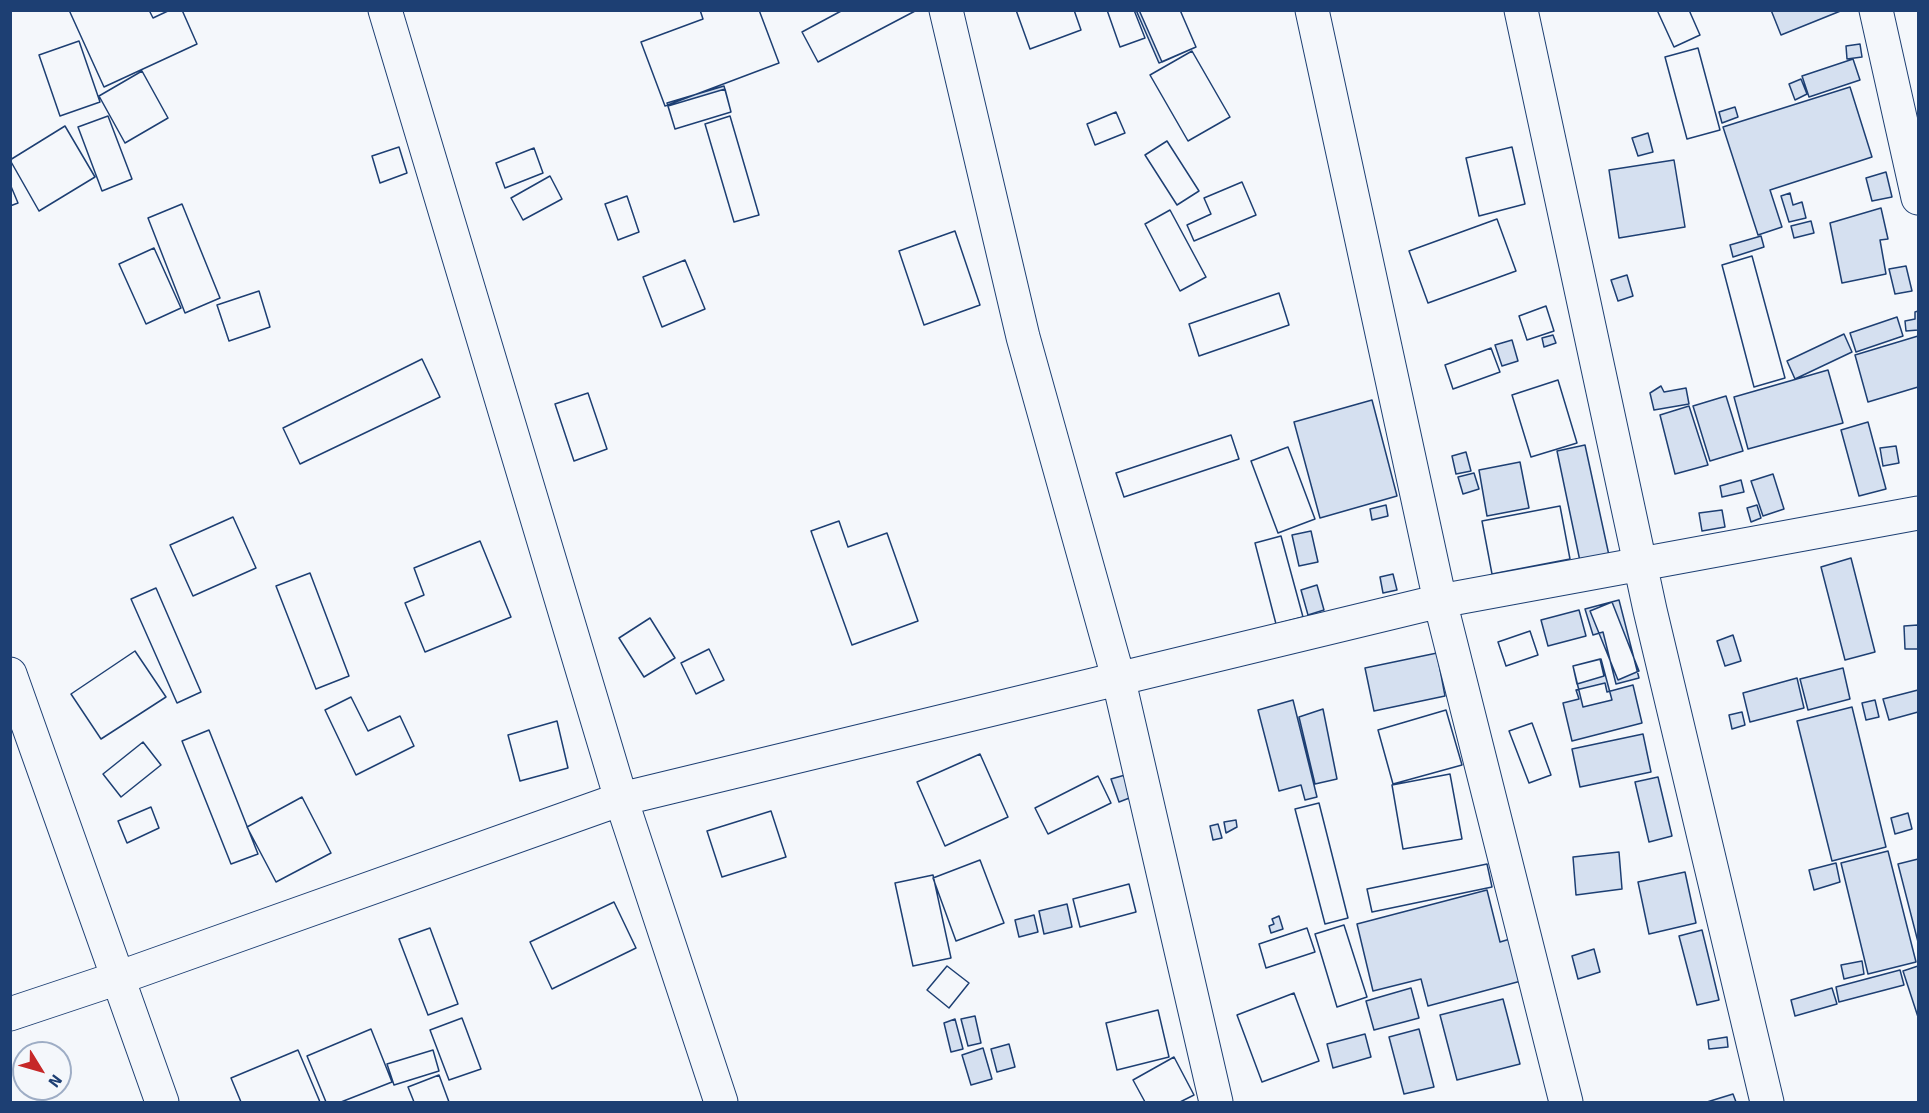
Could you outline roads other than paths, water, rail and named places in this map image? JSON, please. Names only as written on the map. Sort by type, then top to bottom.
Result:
[{"type":"street","points":[[385,10],[621,799],[721,1102]]},
{"type":"street","points":[[946,10],[1023,337],[1118,677],[1216,1102]]},
{"type":"street","points":[[1312,10],[1440,602],[1566,1102]]},
{"type":"street","points":[[1521,10],[1640,567],[1767,1102]]},
{"type":"street","points":[[1876,10],[1918,198]]},
{"type":"street","points":[[10,1014],[118,978],[621,799],[1118,677],[1440,602],[1640,567],[1918,513]]},
{"type":"street","points":[[10,674],[162,1102]]}]
